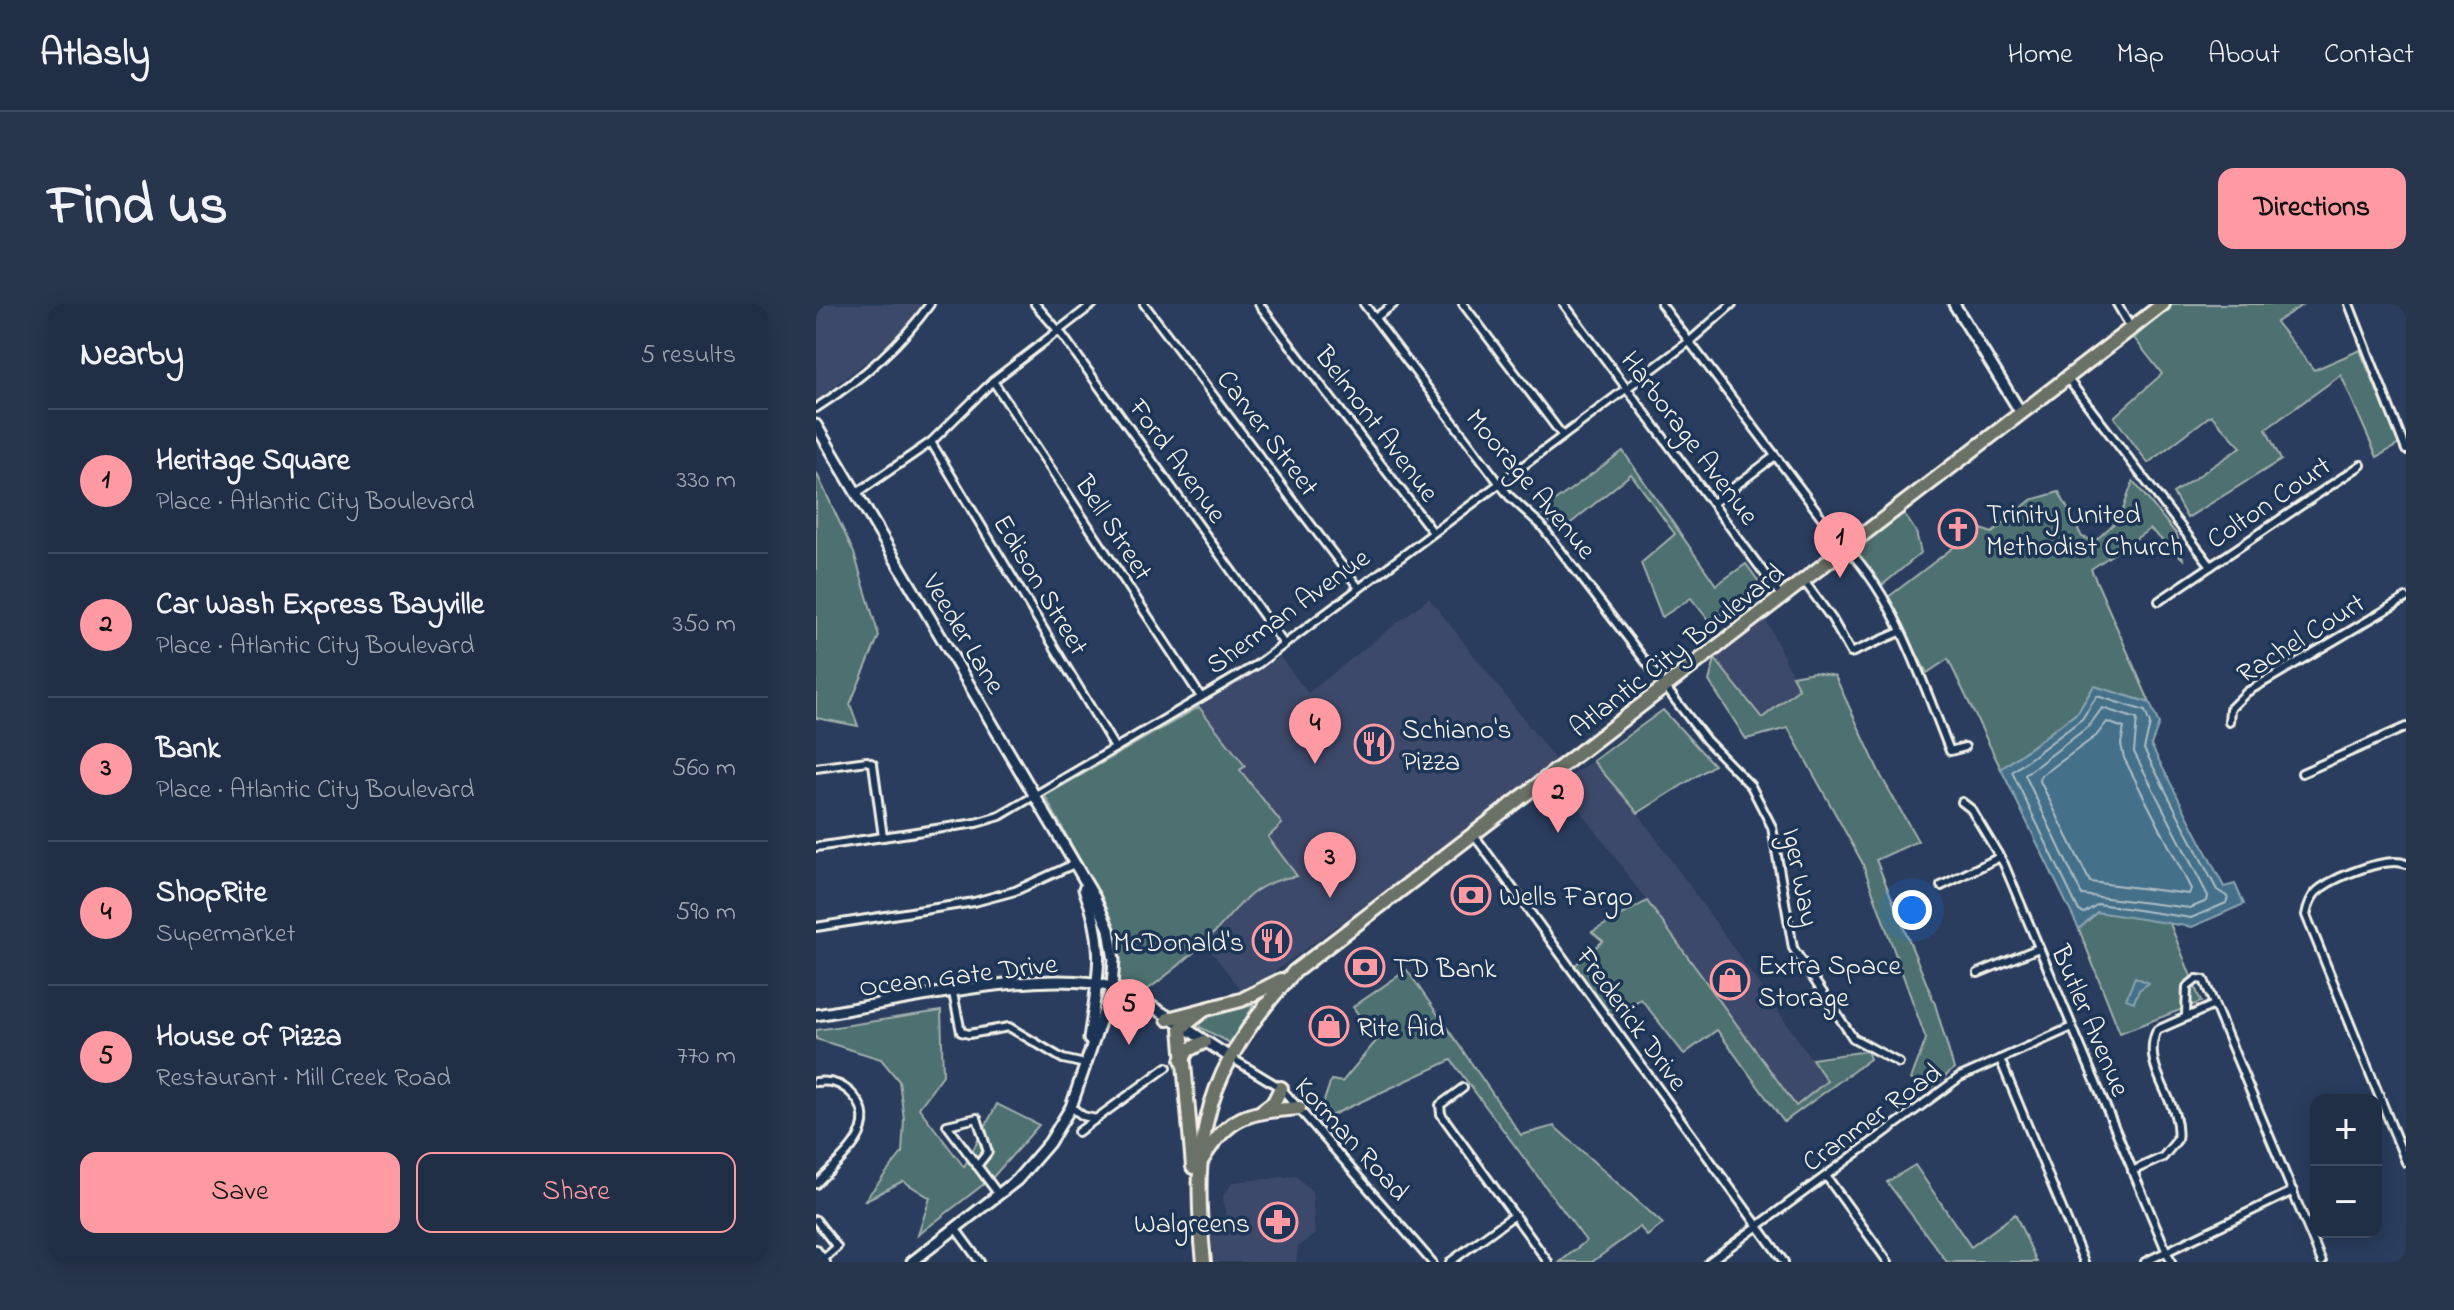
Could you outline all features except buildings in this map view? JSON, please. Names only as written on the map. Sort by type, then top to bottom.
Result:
[{"type":"highway","name":"Atlantic City Boulevard","points":[[1294,972],[2163,304]]},
{"type":"highway","points":[[1168,1019],[1253,995],[1294,972]]},
{"type":"highway","points":[[1197,1198],[1209,1106],[1230,1057],[1264,1006],[1294,972]]},
{"type":"highway","points":[[1204,1010],[1181,1028],[1204,1262]]},
{"type":"highway","points":[[1182,1060],[1188,1050],[1204,1042]]},
{"type":"highway","points":[[1262,1111],[1274,1102],[1281,1088]]},
{"type":"highway","points":[[1199,1166],[1226,1126],[1240,1117],[1262,1111],[1299,1108]]},
{"type":"street","points":[[816,408],[861,376],[897,344],[930,304]]},
{"type":"street","name":"Ford Avenue","points":[[1035,304],[1058,330],[1284,644]]},
{"type":"street","points":[[857,493],[931,442],[993,381],[1093,304]]},
{"type":"street","name":"Carver Street","points":[[1144,304],[1359,588]]},
{"type":"street","name":"Belmont Avenue","points":[[1259,304],[1432,531]]},
{"type":"street","name":"Moorage Avenue","points":[[1364,304],[1499,484],[1541,525],[1666,689]]},
{"type":"street","points":[[1375,318],[1394,304]]},
{"type":"street","points":[[1463,304],[1562,435]]},
{"type":"street","name":"Harborage Avenue","points":[[1564,304],[1782,597]]},
{"type":"street","points":[[1661,304],[1880,594],[1900,632],[1950,751],[1965,747]]},
{"type":"street","name":"Sherman Avenue","points":[[816,847],[989,820],[1258,664],[1690,341],[1732,304]]},
{"type":"street","points":[[1954,304],[2021,413]]},
{"type":"street","points":[[2117,304],[2131,328]]},
{"type":"street","points":[[2349,304],[2406,450]]},
{"type":"street","points":[[2067,378],[2211,566]]},
{"type":"street","name":"Bell Street","points":[[993,381],[1201,697]]},
{"type":"street","name":"Veeder Lane","points":[[816,425],[1035,796],[1109,929],[1114,960],[1112,987],[1086,1061]]},
{"type":"street","name":"Edison Street","points":[[931,442],[1115,748]]},
{"type":"street","points":[[1713,503],[1775,456]]},
{"type":"street","name":"Colton Court","points":[[2159,601],[2361,465]]},
{"type":"street","points":[[1804,581],[1832,619],[1851,653],[1900,632]]},
{"type":"street","name":"Rachel Court","points":[[2229,722],[2230,709],[2247,692],[2406,598]]},
{"type":"street","name":"Iger Way","points":[[1666,689],[1706,740],[1751,786],[1767,813],[1793,948],[1806,971],[1853,1038],[1899,1063]]},
{"type":"street","points":[[2302,773],[2406,727]]},
{"type":"street","points":[[816,768],[867,761],[873,764],[883,837]]},
{"type":"street","name":"Butler Avenue","points":[[1962,802],[1971,809],[2000,857],[2171,1262]]},
{"type":"street","name":"Frederick Drive","points":[[1474,835],[1784,1262]]},
{"type":"street","points":[[1941,886],[2000,857]]},
{"type":"street","points":[[2406,864],[2392,860],[2321,888],[2311,900],[2306,915],[2406,1162]]},
{"type":"street","points":[[816,927],[974,902],[1015,891],[1074,864]]},
{"type":"street","name":"Veeder Lane","points":[[1074,864],[1100,938],[1099,985],[1086,1061]]},
{"type":"street","points":[[1978,973],[2039,948]]},
{"type":"street","points":[[2186,1015],[2184,996],[2187,987],[2197,979],[2204,980],[2322,1262]]},
{"type":"street","name":"Ocean Gate Drive","points":[[816,1015],[1045,981],[1099,985],[1112,987],[1230,1057]]},
{"type":"street","points":[[912,1262],[999,1195],[1032,1165],[1071,1107],[1086,1061],[1063,1059],[1009,1027],[969,1034],[961,1032],[953,993]]},
{"type":"street","points":[[2132,1171],[2163,1157],[2177,1140],[2177,1120],[2154,1065],[2151,1043],[2157,1030],[2214,1005]]},
{"type":"street","name":"Cranmer Road","points":[[1709,1262],[1960,1077],[2072,1027]]},
{"type":"street","name":"Korman Road","points":[[1230,1057],[1281,1088],[1432,1262]]},
{"type":"street","points":[[2000,1059],[2084,1262]]},
{"type":"street","points":[[1078,1132],[1167,1067]]},
{"type":"street","points":[[816,1082],[832,1081],[849,1091],[861,1106],[863,1118],[863,1131],[856,1143],[816,1184]]},
{"type":"street","points":[[1463,1088],[1440,1105],[1441,1114],[1548,1262]]},
{"type":"street","points":[[1071,1107],[1083,1116],[1096,1119]]},
{"type":"street","points":[[977,1166],[988,1152],[981,1122],[977,1118],[947,1125],[970,1155],[977,1166],[999,1195]]},
{"type":"street","points":[[816,1171],[824,1176]]},
{"type":"street","points":[[1826,1176],[1888,1262]]},
{"type":"street","points":[[2145,1262],[2293,1191]]},
{"type":"street","points":[[1450,1262],[1513,1216]]},
{"type":"street","points":[[816,1220],[837,1247],[823,1261],[816,1249]]},
{"type":"street","points":[[955,1228],[980,1262]]},
{"type":"shaded area","points":[[816,304],[924,304],[893,340],[816,401]]},
{"type":"shaded area","points":[[1429,598],[1558,763],[1244,994],[1204,942],[1250,895],[1266,883],[1283,878],[1267,836],[1281,824],[1240,770],[1245,765],[1199,707],[1280,657],[1308,693]]},
{"type":"shaded area","points":[[1766,620],[1799,689],[1762,718],[1715,659]]},
{"type":"shaded area","name":"Extra Space Storage","points":[[1593,761],[1638,813],[1827,1081],[1796,1107],[1561,783]]},
{"type":"shaded area","points":[[1296,1176],[1312,1191],[1315,1234],[1298,1247],[1296,1262],[1214,1262],[1211,1235],[1228,1234],[1223,1196],[1233,1182]]},
{"type":"green space","points":[[2173,304],[2304,304],[2276,322],[2314,370],[2360,350],[2399,444],[2377,457],[2341,375],[2266,429],[2281,460],[2187,518],[2173,493],[2241,447],[2211,415],[2148,463],[2114,417],[2162,374],[2134,338]]},
{"type":"green space","points":[[1623,451],[1716,585],[1746,564],[1762,586],[1710,622],[1691,598],[1662,617],[1641,563],[1675,534],[1631,474],[1560,532],[1540,512]]},
{"type":"green space","points":[[816,472],[854,553],[879,636],[850,704],[858,726],[816,718]]},
{"type":"green space","points":[[2133,481],[2177,535],[2183,559],[2150,529],[2091,569],[2150,703],[2094,686],[2078,712],[2001,769],[1948,659],[1927,673],[1887,598],[1979,528],[1992,533],[2031,500],[2059,492],[2082,537],[2095,541],[2120,518]]},
{"type":"green space","points":[[1903,512],[1916,532],[1921,553],[1880,587],[1857,553],[1857,547]]},
{"type":"green space","points":[[1715,659],[1762,718],[1799,689],[1792,676],[1814,672],[1835,676],[1881,776],[1918,841],[1876,860],[1935,1004],[1954,1069],[1926,1092],[1911,1079],[1926,1039],[1862,862],[1788,728],[1746,739],[1709,681]]},
{"type":"green space","points":[[1199,707],[1245,766],[1240,770],[1282,824],[1268,837],[1297,876],[1269,884],[1248,897],[1195,951],[1140,995],[1118,983],[1117,942],[1111,917],[1045,796]]},
{"type":"green space","points":[[1663,710],[1714,765],[1638,813],[1593,761]]},
{"type":"green space","points":[[1647,901],[1796,1106],[1827,1081],[1812,1059],[1867,1051],[1870,1059],[1784,1122],[1717,1030],[1684,1054],[1641,999],[1610,1016],[1573,967],[1603,941],[1592,932]]},
{"type":"green space","points":[[2097,912],[2169,921],[2201,1002],[2120,1033],[2079,929]]},
{"type":"green space","points":[[1407,970],[1521,1135],[1554,1126],[1663,1224],[1647,1236],[1640,1227],[1592,1262],[1560,1262],[1586,1241],[1451,1060],[1317,1122],[1331,1080],[1342,1082],[1377,1040],[1353,1007]]},
{"type":"green space","points":[[1254,1005],[1230,1043],[1194,1024],[1202,1017]]},
{"type":"green space","points":[[941,1011],[943,1075],[919,1108],[964,1167],[997,1104],[1039,1125],[993,1177],[918,1235],[930,1198],[903,1181],[864,1201],[902,1153],[904,1119],[899,1081],[881,1059],[816,1039],[816,1030]]},
{"type":"green space","points":[[1915,1165],[1971,1247],[2015,1214],[2037,1262],[1947,1262],[1887,1182]]},
{"type":"water","points":[[2094,686],[2150,703],[2159,724],[2151,745],[2224,887],[2235,884],[2244,904],[2192,927],[2097,912],[2079,929],[2001,769],[2078,712]]},
{"type":"water","points":[[2135,977],[2149,983],[2139,990],[2134,1002],[2126,999]]},
{"type":"place","name":"Trinity United Methodist Church","points":[[1958,529]]},
{"type":"place","name":"Heritage Square","points":[[1840,578]]},
{"type":"place","name":"Schiano's Pizza","points":[[1374,744]]},
{"type":"place","name":"ShopRite","points":[[1315,764]]},
{"type":"place","name":"Car Wash Express Bayville","points":[[1558,833]]},
{"type":"place","name":"Wells Fargo","points":[[1471,895]]},
{"type":"place","name":"Bank","points":[[1330,898]]},
{"type":"place","name":"McDonald's","points":[[1272,941]]},
{"type":"place","name":"TD Bank","points":[[1365,967]]},
{"type":"place","name":"Extra Space Storage","points":[[1730,980]]},
{"type":"place","name":"Rite Aid","points":[[1329,1026]]},
{"type":"place","name":"House of Pizza","points":[[1129,1045]]},
{"type":"place","name":"Walgreens","points":[[1278,1222]]}]
